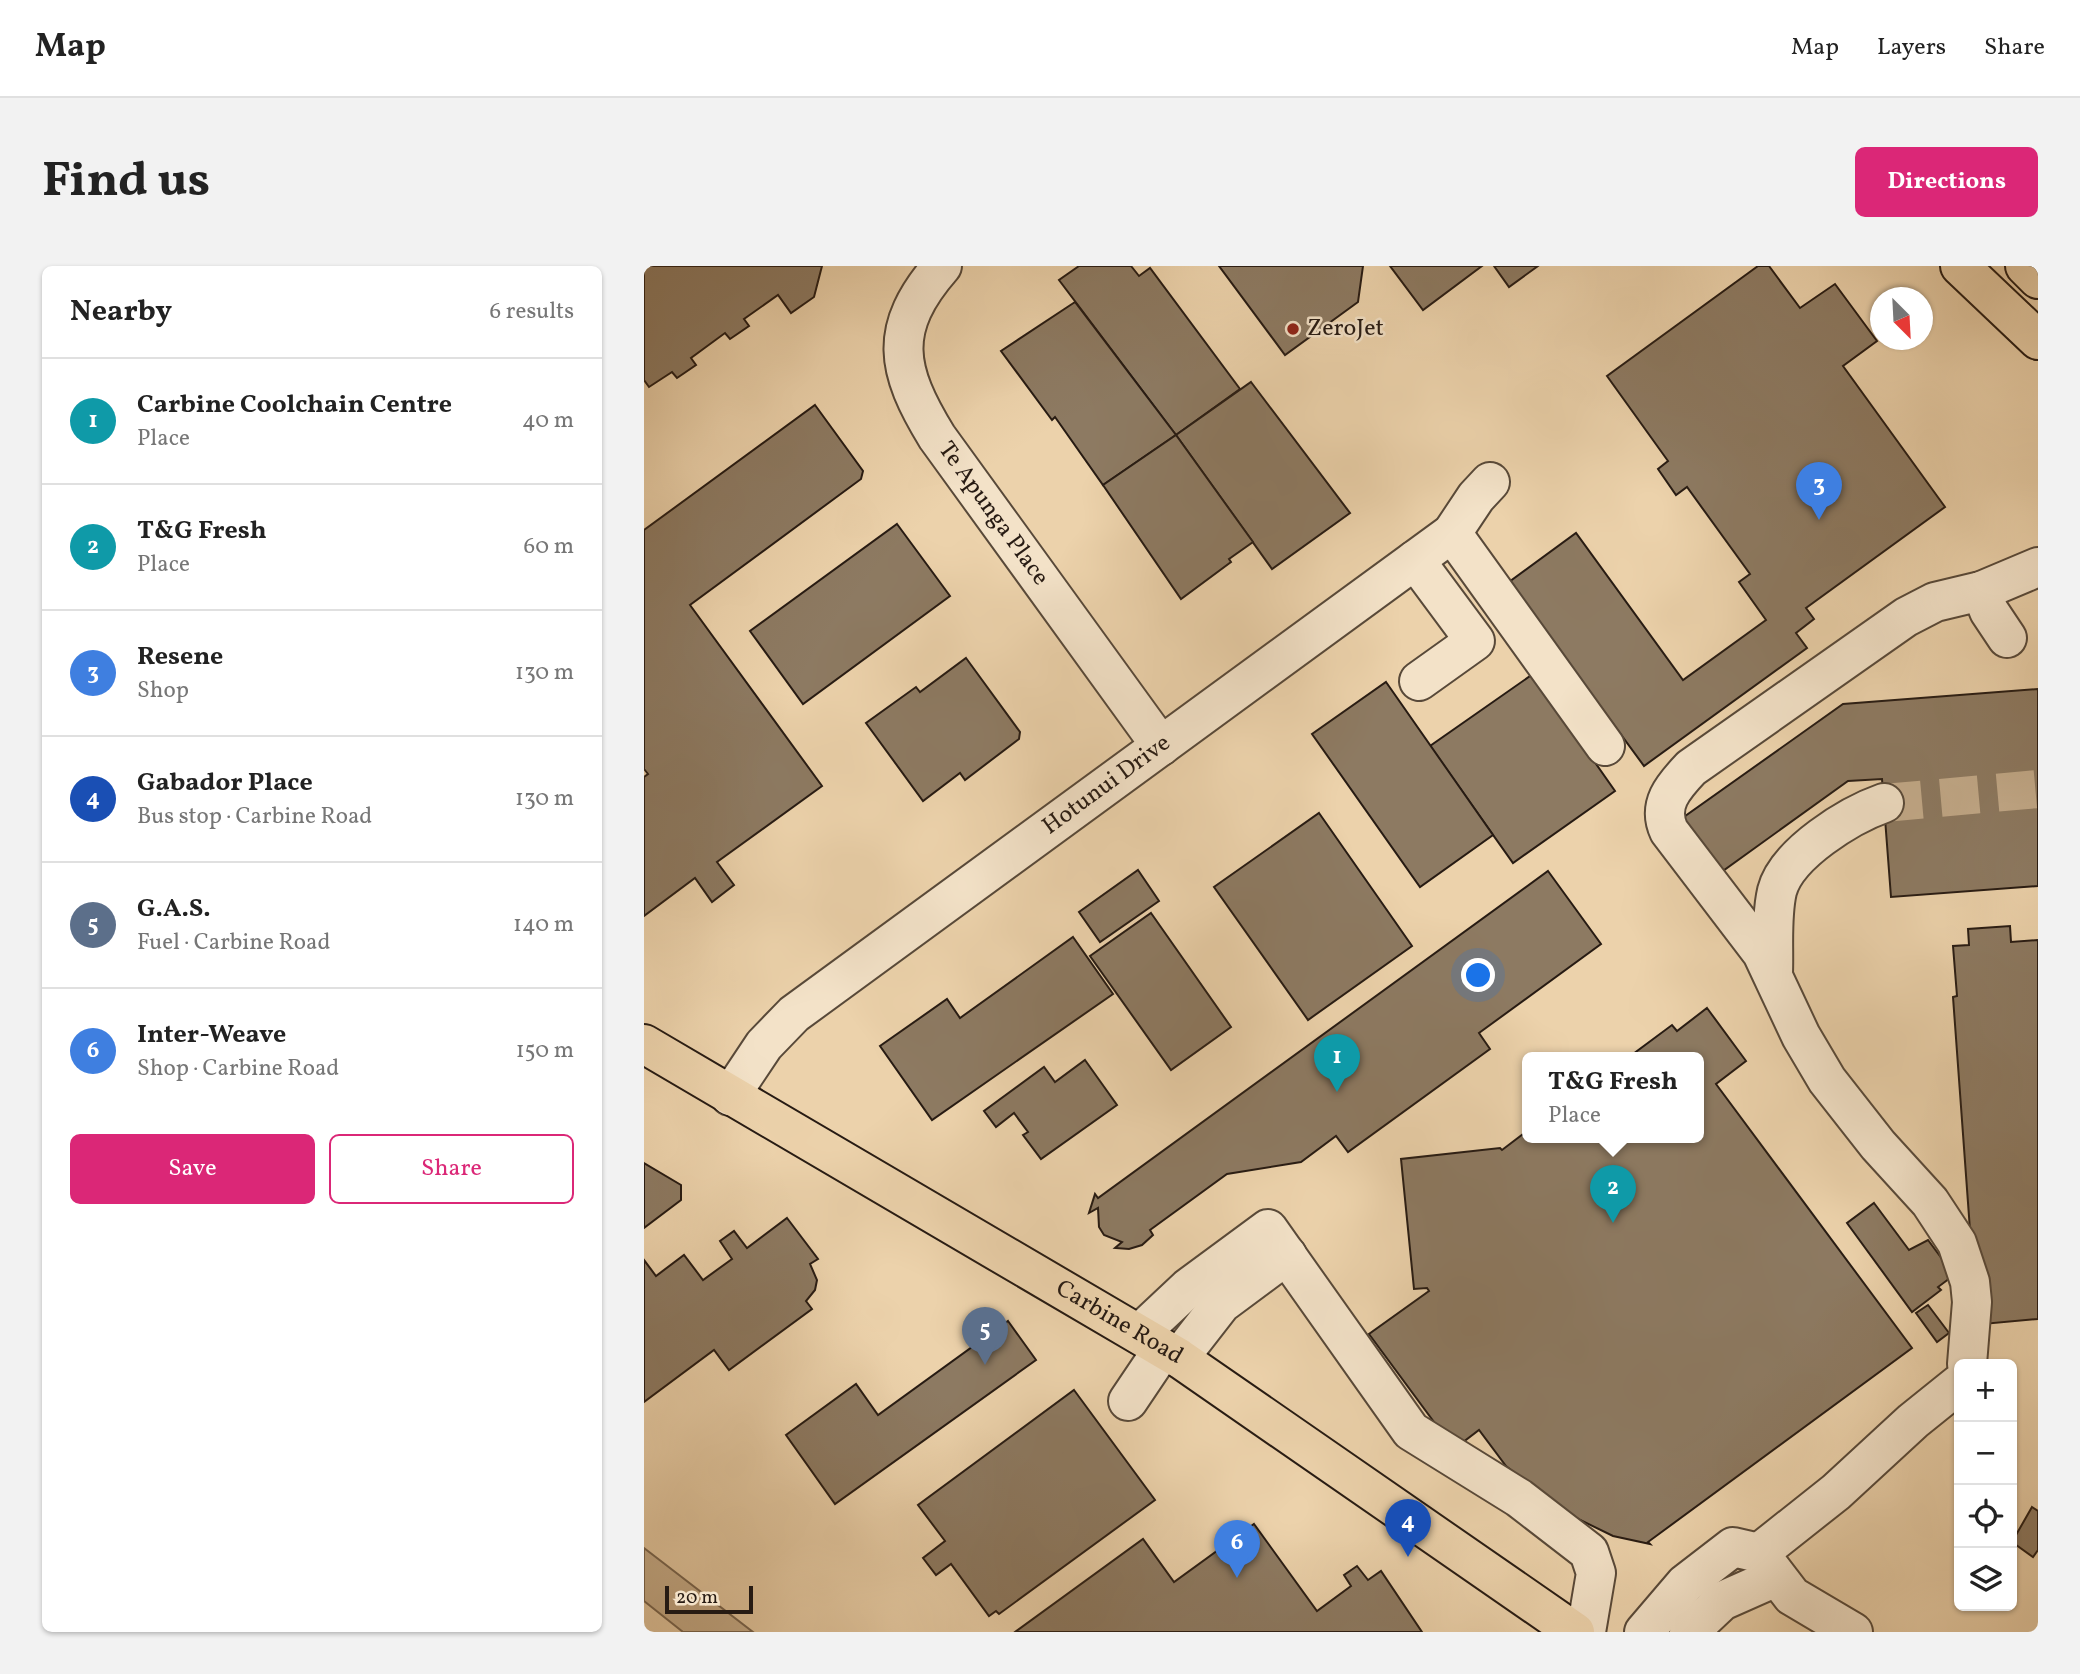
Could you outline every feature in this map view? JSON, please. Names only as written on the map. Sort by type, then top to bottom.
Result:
[{"type":"main road","points":[[1960,266],[2038,340]]},
{"type":"main road","points":[[2025,266],[2038,279]]},
{"type":"main road","name":"Carbine Road","points":[[644,1045],[1160,1347],[1575,1632]]},
{"type":"street","name":"Te Apunga Place","points":[[942,266],[920,292],[908,318],[903,343],[904,365],[913,398],[937,437],[1161,746]]},
{"type":"street","name":"Hotunui Drive","points":[[730,1096],[764,1045],[794,1014],[1452,533],[1476,497],[1490,482]]},
{"type":"street","points":[[1452,533],[1605,746]]},
{"type":"street","points":[[1415,560],[1475,641],[1419,681]]},
{"type":"street","points":[[1967,1359],[1972,1302],[1970,1282],[1957,1243],[1930,1202],[1878,1145],[1827,1080],[1801,1036],[1773,973],[1740,921],[1669,831],[1664,811],[1670,793],[1691,768],[1906,617],[1935,602],[1981,591],[2038,567]]},
{"type":"street","points":[[1981,591],[1989,611],[2007,638]]},
{"type":"street","points":[[1773,973],[1774,916],[1778,890],[1787,870],[1842,821],[1884,803]]},
{"type":"street","points":[[1128,1401],[1160,1347],[1287,1255],[1411,1431],[1519,1498],[1589,1552],[1596,1573],[1586,1632]]},
{"type":"street","points":[[1689,1632],[1768,1565],[1836,1492],[1913,1421],[1954,1388]]},
{"type":"street","points":[[1644,1632],[1672,1598],[1715,1559],[1733,1548],[1768,1565],[1792,1596],[1853,1632]]},
{"type":"shaded area","points":[[644,1548],[753,1632],[683,1632],[644,1601]]},
{"type":"building","points":[[644,266],[822,266],[814,297],[791,313],[778,295],[744,319],[749,326],[730,339],[725,333],[691,358],[696,365],[677,378],[672,372],[649,387],[644,380]]},
{"type":"building","points":[[1079,266],[1131,266],[1139,276],[1150,268],[1240,389],[1176,435],[1059,280]]},
{"type":"building","name":"ZeroJet","points":[[1219,266],[1363,266],[1358,302],[1285,355]]},
{"type":"building","points":[[1390,266],[1482,266],[1423,310]]},
{"type":"building","points":[[1494,266],[1538,266],[1509,287]]},
{"type":"building","points":[[1758,266],[1769,266],[1800,308],[1835,284],[1870,332],[1870,346],[1843,366],[1945,507],[1806,608],[1814,619],[1796,633],[1807,648],[1644,766],[1509,582],[1576,533],[1683,680],[1766,620],[1739,582],[1750,574],[1687,487],[1676,495],[1658,469],[1668,461],[1607,376]]},
{"type":"building","points":[[1075,302],[1176,435],[1103,485],[1055,417],[1052,420],[1001,351]]},
{"type":"building","points":[[1251,382],[1350,513],[1272,569],[1176,435]]},
{"type":"building","points":[[815,405],[863,471],[861,479],[690,605],[822,786],[717,862],[734,885],[712,902],[695,878],[644,916],[644,777],[648,774],[644,769],[644,530]]},
{"type":"building","points":[[1176,435],[1253,542],[1181,599],[1103,485]]},
{"type":"building","points":[[897,524],[950,596],[803,704],[750,631]]},
{"type":"building","points":[[966,658],[1020,732],[1019,739],[965,780],[960,773],[923,801],[866,723],[916,687],[920,692]]},
{"type":"building","points":[[1533,674],[1615,791],[1513,863],[1430,746]]},
{"type":"building","points":[[1386,682],[1493,835],[1420,887],[1312,734]]},
{"type":"building","points":[[2038,689],[2038,886],[1891,897],[1882,779],[1848,781],[1720,873],[1681,819],[1843,704]]},
{"type":"building","points":[[1319,813],[1412,946],[1308,1020],[1214,887]]},
{"type":"building","points":[[1138,870],[1159,901],[1100,942],[1079,912]]},
{"type":"building","points":[[1548,871],[1601,944],[1479,1033],[1490,1049],[1348,1152],[1336,1136],[1301,1162],[1227,1174],[1150,1230],[1153,1235],[1142,1245],[1129,1249],[1115,1248],[1122,1242],[1104,1235],[1099,1227],[1098,1208],[1089,1213],[1095,1194],[1098,1198]]},
{"type":"building","points":[[1151,913],[1231,1027],[1171,1070],[1090,956]]},
{"type":"building","points":[[2010,926],[2011,942],[2038,940],[2038,1319],[1983,1324],[1973,1271],[1953,997],[1957,996],[1953,946],[1969,945],[1968,929]]},
{"type":"building","points":[[1073,937],[1113,994],[932,1120],[880,1046],[947,999],[960,1018]]},
{"type":"building","points":[[1707,1008],[1746,1061],[1716,1084],[1912,1348],[1648,1542],[1650,1544],[1613,1536],[1564,1512],[1506,1466],[1479,1430],[1454,1449],[1369,1334],[1429,1291],[1427,1288],[1414,1289],[1401,1159],[1500,1148],[1502,1150],[1522,1135],[1522,1143],[1704,1143],[1704,1052],[1636,1052],[1672,1025],[1677,1031]]},
{"type":"building","points":[[1085,1060],[1117,1105],[1041,1159],[1023,1135],[1028,1132],[1014,1113],[996,1127],[984,1111],[1044,1067],[1055,1082]]},
{"type":"building","points":[[644,1163],[681,1185],[681,1200],[644,1228]]},
{"type":"building","points":[[1874,1203],[1909,1250],[1928,1240],[1954,1275],[1938,1287],[1941,1290],[1912,1312],[1847,1223]]},
{"type":"building","points":[[787,1218],[818,1259],[810,1264],[817,1280],[815,1290],[806,1301],[812,1309],[729,1370],[714,1350],[644,1402],[644,1260],[656,1276],[684,1255],[703,1280],[732,1259],[720,1241],[734,1231],[747,1248]]},
{"type":"building","points":[[1928,1305],[1949,1333],[1937,1342],[1916,1313]]},
{"type":"building","points":[[1008,1321],[1036,1360],[835,1504],[786,1435],[856,1384],[878,1415]]},
{"type":"building","points":[[1074,1390],[1155,1500],[999,1614],[996,1611],[989,1616],[951,1564],[936,1575],[923,1558],[945,1541],[918,1505]]},
{"type":"building","points":[[2032,1507],[2038,1511],[2038,1550],[2033,1557],[2017,1546],[2017,1533]]},
{"type":"building","points":[[1254,1524],[1317,1611],[1351,1586],[1344,1575],[1357,1566],[1368,1580],[1381,1571],[1422,1632],[1015,1632],[1143,1539],[1174,1582]]},
{"type":"tunnel","points":[[1884,803],[2038,789]]},
{"type":"place","name":"ZeroJet","points":[[1293,329]]},
{"type":"place","name":"Resene","points":[[1819,520]]},
{"type":"place","name":"Carbine Coolchain Centre","points":[[1337,1092]]},
{"type":"place","name":"T&G Fresh","points":[[1613,1223]]},
{"type":"place","name":"G.A.S.","points":[[985,1365]]},
{"type":"place","name":"Gabador Place","points":[[1408,1557]]},
{"type":"place","name":"Inter-Weave","points":[[1237,1578]]}]
